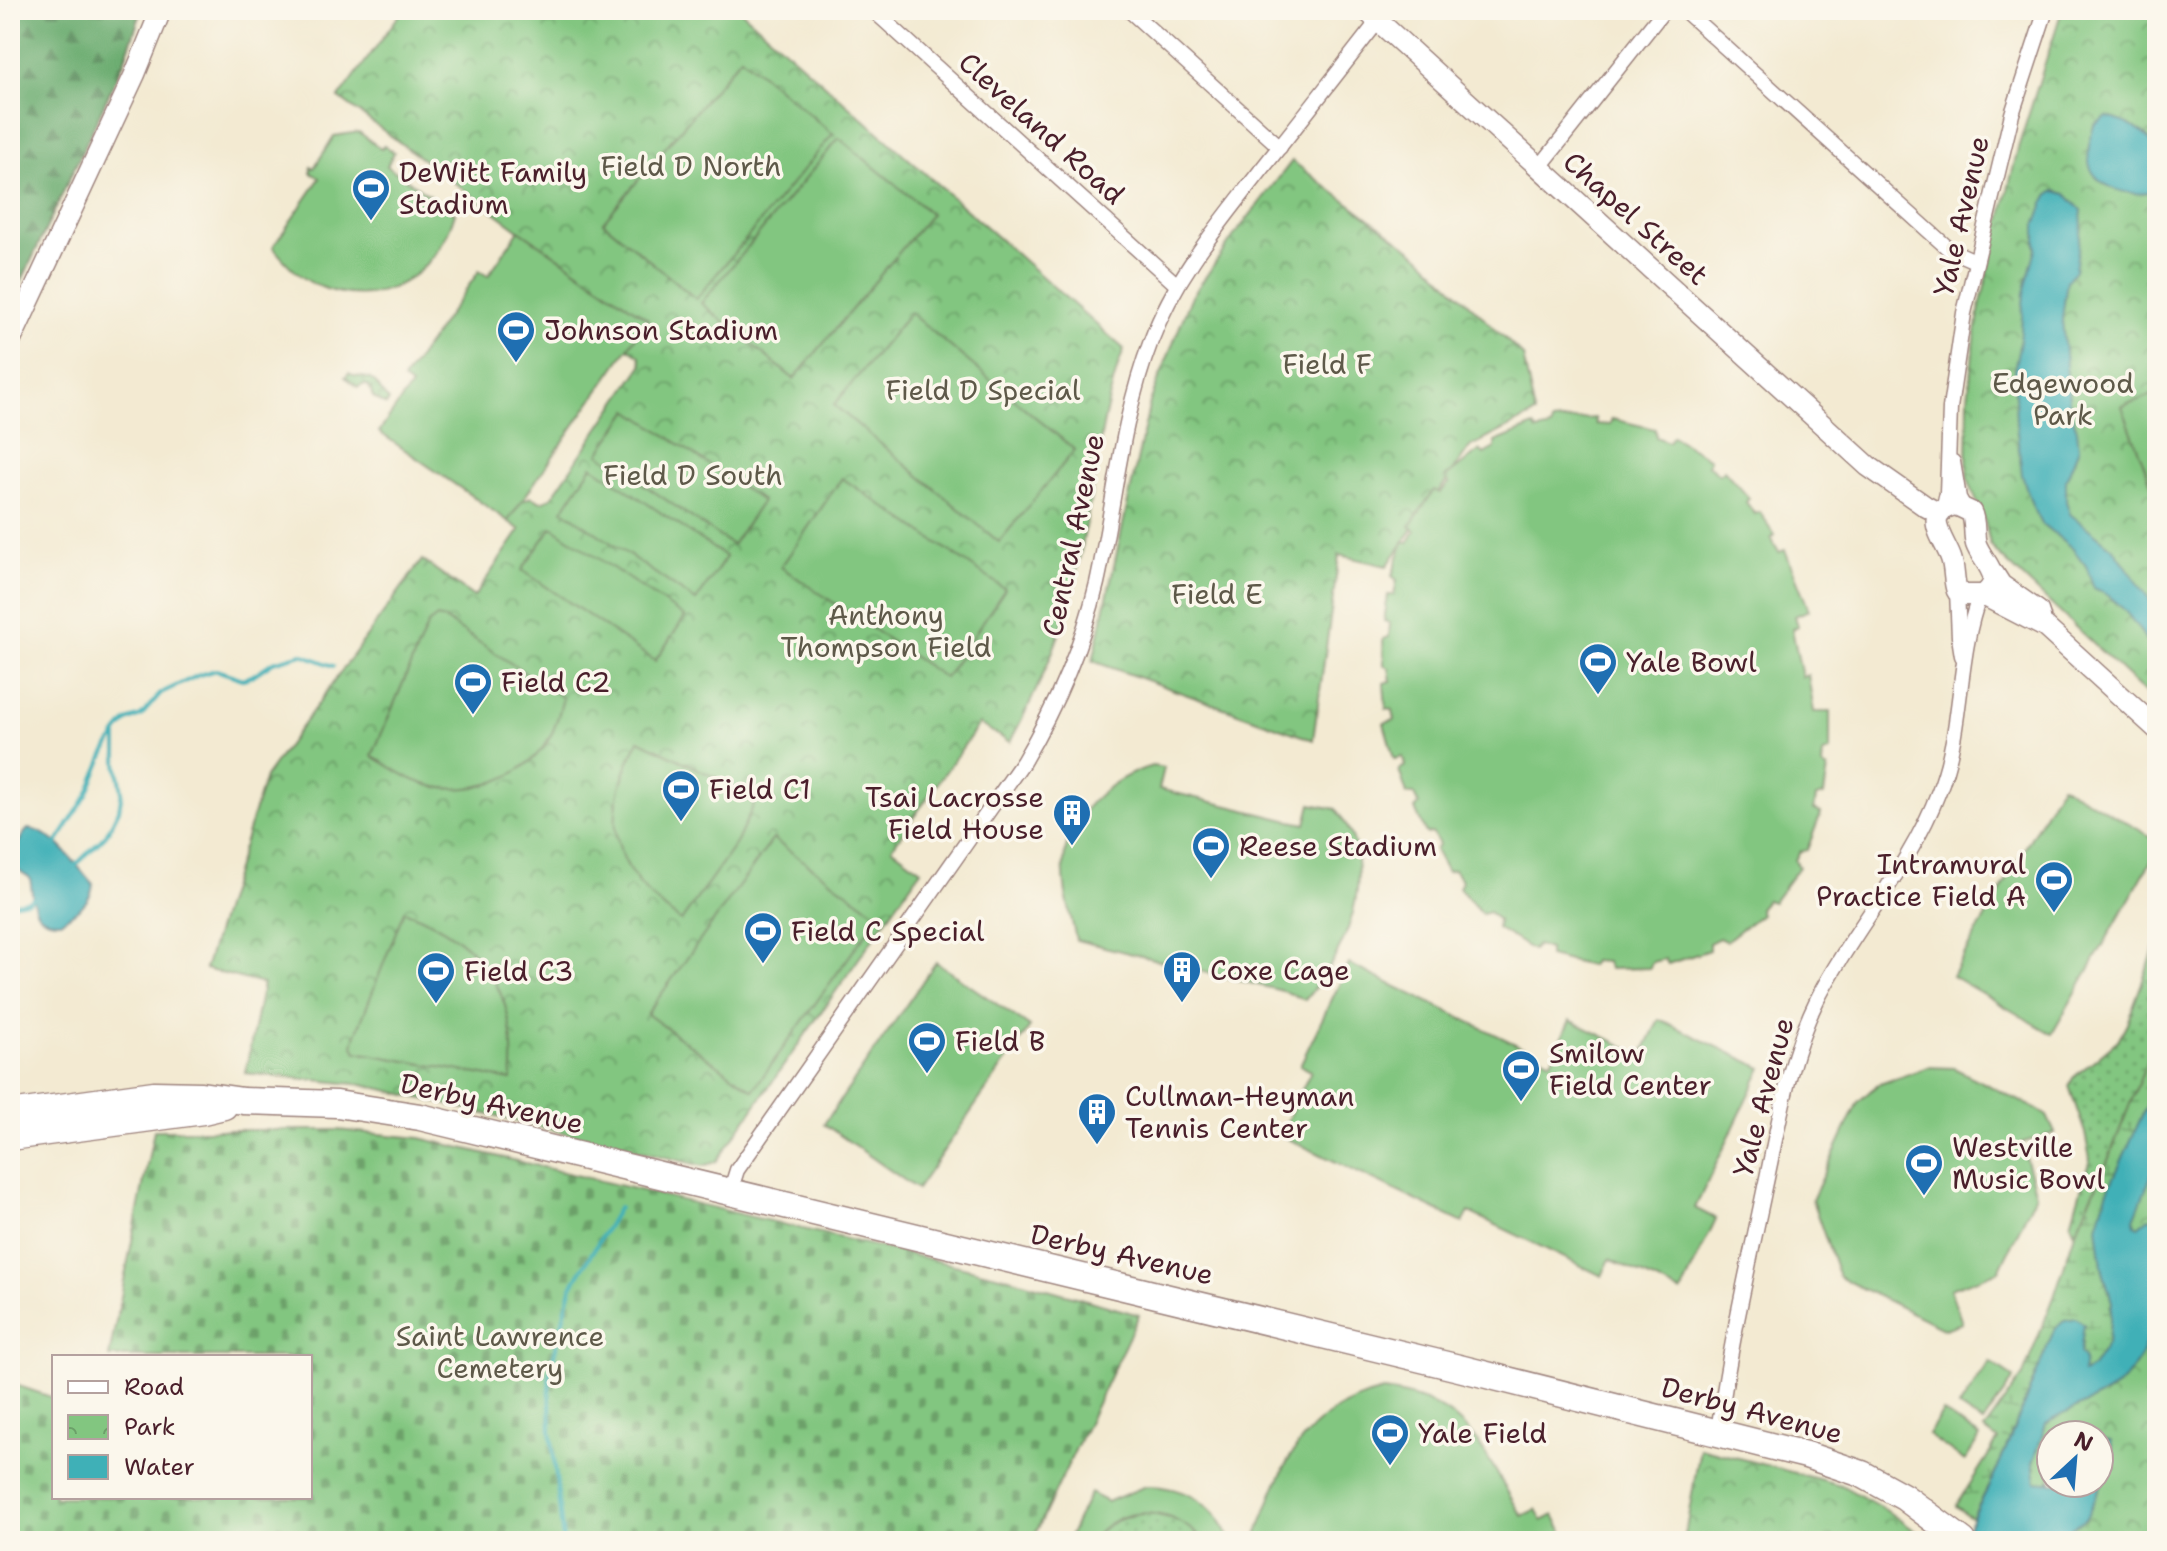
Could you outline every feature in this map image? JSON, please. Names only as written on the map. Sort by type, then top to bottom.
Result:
[{"type":"highway","name":"Derby Avenue","points":[[10,1137],[41,1121],[154,1094],[337,1104],[384,1110],[1806,1455],[1862,1474],[1904,1497],[1954,1534]]},
{"type":"highway","name":"Derby Avenue","points":[[10,1114],[41,1121]]},
{"type":"street","points":[[10,342],[135,74],[161,10]]},
{"type":"street","name":"Cleveland Road","points":[[873,10],[1177,285]]},
{"type":"street","points":[[1129,10],[1280,147]]},
{"type":"street","points":[[1539,168],[1664,10]]},
{"type":"street","points":[[1684,10],[1950,250],[1975,261]]},
{"type":"street","name":"Yale Avenue","points":[[1942,512],[1947,493],[1950,408],[1975,261],[2012,114],[2046,10]]},
{"type":"street","name":"Central Avenue","points":[[730,1192],[737,1170],[1023,762],[1044,726],[1071,669],[1083,634],[1097,583],[1125,428],[1139,373],[1162,314],[1197,253],[1280,147],[1377,14]]},
{"type":"street","name":"Chapel Street","points":[[1377,14],[1539,168],[1868,466],[1925,506],[1942,512]]},
{"type":"street","name":"Yale Avenue","points":[[1948,438],[1959,498],[1964,507]]},
{"type":"street","name":"Chapel Street","points":[[1868,466],[1892,497],[1939,537]]},
{"type":"street","points":[[2045,627],[2038,611],[2001,585],[1975,542],[1971,512],[1964,507],[1950,506],[1942,512],[1936,522],[1939,537],[1950,553],[1957,591],[1965,595],[1981,595],[2045,627],[2157,729]]},
{"type":"street","points":[[1981,595],[1992,586],[1994,574]]},
{"type":"street","name":"Yale Avenue","points":[[1957,591],[1964,664]]},
{"type":"street","name":"Yale Avenue","points":[[1718,1432],[1779,1117],[1795,1057],[1816,1002],[1836,964],[1896,878],[1930,814],[1950,761],[1972,619],[1981,595]]},
{"type":"green space","points":[[10,10],[142,10],[124,62],[10,306]]},
{"type":"green space","points":[[403,10],[740,10],[1124,349],[1100,440],[1066,614],[1045,670],[1010,742],[979,724],[892,848],[921,870],[716,1162],[703,1166],[365,1085],[245,1073],[263,984],[205,969],[265,777],[422,560],[474,597],[520,530],[508,521],[522,501],[531,497],[541,502],[551,498],[642,365],[640,356],[628,348],[648,319],[519,230],[339,98]]},
{"type":"green space","name":"Edgewood Park","points":[[2062,10],[2157,10],[2157,704],[1998,554],[1990,544],[1985,522],[1967,477],[1968,398],[1980,307],[2018,148]]},
{"type":"green space","name":"Field D North","points":[[741,57],[833,134],[696,299],[603,222]]},
{"type":"green space","name":"DeWitt Family Stadium","points":[[359,132],[381,149],[384,145],[394,152],[387,166],[455,213],[434,255],[419,271],[402,283],[382,291],[360,294],[338,292],[308,281],[291,268],[273,247],[320,178],[311,173],[311,167],[314,168],[334,136]]},
{"type":"green space","points":[[839,138],[931,214],[794,379],[701,303]]},
{"type":"green space","name":"Field F","points":[[1292,161],[1420,256],[1523,356],[1535,414],[1470,447],[1387,566],[1339,555],[1313,740],[1093,661],[1150,402],[1191,298]]},
{"type":"green space","name":"Johnson Stadium","points":[[519,230],[648,319],[508,521],[379,432],[411,386],[403,380],[479,271],[488,276]]},
{"type":"green space","name":"Field D Special","points":[[910,313],[1075,450],[999,542],[834,405]]},
{"type":"green space","points":[[349,373],[373,381],[389,400],[386,405],[373,397],[369,386],[358,387],[345,377]]},
{"type":"green space","points":[[2157,393],[2157,500],[2122,406]]},
{"type":"green space","name":"Field D South","points":[[629,410],[762,501],[732,545],[599,454]]},
{"type":"green space","name":"Yale Bowl","points":[[1595,418],[1596,424],[1610,425],[1612,419],[1655,429],[1656,437],[1668,442],[1672,436],[1710,459],[1708,465],[1719,474],[1724,470],[1749,498],[1746,502],[1755,514],[1760,512],[1775,535],[1771,539],[1779,552],[1785,550],[1809,610],[1795,616],[1798,626],[1792,629],[1802,677],[1808,675],[1814,712],[1830,712],[1830,751],[1823,753],[1822,766],[1828,769],[1824,795],[1816,797],[1814,810],[1821,813],[1807,850],[1800,851],[1795,860],[1799,867],[1773,902],[1766,900],[1759,908],[1761,914],[1726,941],[1719,938],[1709,943],[1709,950],[1668,964],[1665,959],[1652,962],[1650,968],[1609,969],[1606,962],[1593,961],[1590,966],[1549,956],[1549,949],[1537,945],[1532,950],[1497,928],[1498,920],[1489,912],[1482,914],[1459,888],[1462,881],[1454,870],[1447,872],[1435,850],[1439,844],[1432,833],[1426,834],[1415,809],[1419,805],[1414,794],[1407,794],[1399,770],[1405,766],[1403,757],[1394,759],[1384,723],[1395,720],[1393,710],[1386,709],[1384,683],[1391,681],[1389,668],[1384,665],[1383,639],[1389,637],[1390,623],[1384,621],[1388,595],[1394,595],[1397,580],[1392,576],[1403,542],[1408,543],[1415,531],[1410,526],[1434,490],[1440,493],[1449,483],[1446,477],[1480,450],[1484,454],[1495,448],[1495,442],[1534,426],[1537,431],[1551,428],[1552,422]]},
{"type":"green space","points":[[592,466],[726,557],[696,601],[563,510]]},
{"type":"green space","name":"Anthony Thompson Field","points":[[842,478],[1005,589],[945,678],[781,567]]},
{"type":"green space","points":[[552,527],[685,617],[655,661],[522,570]]},
{"type":"green space","name":"Field C2","points":[[437,617],[563,698],[554,729],[541,750],[528,764],[511,775],[474,787],[434,787],[410,779],[372,756],[428,624]]},
{"type":"green space","name":"Field C1","points":[[639,740],[723,781],[754,804],[737,842],[681,921],[638,882],[625,862],[618,840],[615,818],[618,794]]},
{"type":"green space","name":"Reese Stadium","points":[[1152,766],[1164,768],[1159,789],[1286,820],[1306,824],[1311,804],[1336,809],[1354,842],[1357,885],[1354,906],[1340,946],[1305,1000],[1286,992],[1076,940],[1064,871],[1067,844],[1073,828],[1093,800],[1106,789]]},
{"type":"green space","name":"Intramural Practice Field A","points":[[2061,785],[2157,840],[2157,851],[2052,1034],[1952,976]]},
{"type":"green space","name":"Field C Special","points":[[773,839],[879,915],[753,1090],[647,1014]]},
{"type":"green space","name":"Field C3","points":[[404,911],[455,937],[490,974],[502,997],[509,1022],[511,1080],[357,1052],[353,1046]]},
{"type":"green space","points":[[2157,942],[2157,1035],[2107,1163],[2075,1233],[2071,1223],[2090,1159],[2069,1086],[2073,1078],[2118,1040]]},
{"type":"green space","name":"Field B","points":[[936,962],[1030,1027],[917,1189],[824,1124]]},
{"type":"green space","name":"Smilow Field Center","points":[[1349,964],[1551,1061],[1570,1020],[1642,1055],[1659,1019],[1762,1068],[1695,1208],[1716,1219],[1681,1293],[1610,1259],[1602,1276],[1469,1212],[1463,1223],[1280,1135],[1311,1071],[1300,1065]]},
{"type":"green space","points":[[2157,1035],[2157,1082],[2142,1119],[2102,1267],[2112,1302],[2108,1342],[2092,1368],[2082,1374],[2082,1343],[2037,1372],[1998,1468],[1972,1518],[1956,1506],[1998,1440],[1984,1430],[2023,1375],[2075,1233],[2107,1163]]},
{"type":"green space","name":"Westville Music Bowl","points":[[1928,1067],[1954,1068],[2036,1109],[2047,1116],[2055,1133],[2021,1143],[2036,1194],[1999,1271],[1950,1289],[1962,1323],[1945,1329],[1839,1277],[1812,1200],[1858,1102],[1877,1085]]},
{"type":"green space","name":"Saint Lawrence Cemetery","points":[[154,1130],[337,1130],[420,1138],[1009,1278],[1139,1315],[1032,1541],[10,1541],[10,1383],[52,1397],[52,1499],[312,1499],[312,1355],[109,1355]]},
{"type":"green space","points":[[2157,1150],[2157,1541],[1998,1541],[2029,1430],[2035,1425],[2035,1499],[2115,1499],[2115,1419],[2044,1419],[2102,1375],[2131,1333],[2122,1222]]},
{"type":"green space","points":[[1990,1362],[2014,1378],[1983,1423],[1959,1407]]},
{"type":"green space","name":"Yale Field","points":[[1383,1391],[1436,1405],[1454,1418],[1470,1432],[1483,1450],[1522,1516],[1536,1509],[1542,1521],[1554,1515],[1568,1541],[1255,1541],[1285,1466],[1313,1428],[1332,1412]]},
{"type":"green space","points":[[1943,1412],[1980,1437],[1965,1461],[1928,1435]]},
{"type":"green space","points":[[1700,1448],[1841,1485],[1884,1509],[1930,1541],[1684,1541]]},
{"type":"green space","points":[[1146,1486],[1174,1489],[1198,1500],[1217,1517],[1231,1541],[1204,1541],[1177,1521],[1147,1513],[1117,1519],[1091,1541],[1067,1541],[1090,1493],[1107,1502]]},
{"type":"green space","points":[[1148,1513],[1182,1521],[1204,1541],[1091,1541],[1116,1521]]},
{"type":"water","points":[[2107,117],[2134,128],[2151,142],[2157,157],[2157,187],[2141,193],[2121,191],[2103,182],[2091,169],[2088,153],[2094,125]]},
{"type":"water","points":[[2055,191],[2066,194],[2081,210],[2082,226],[2075,270],[2067,281],[2062,319],[2070,410],[2077,429],[2079,448],[2066,480],[2066,501],[2070,514],[2114,549],[2157,610],[2157,656],[2122,608],[2094,588],[2086,566],[2072,548],[2042,524],[2022,475],[2014,370],[2024,293],[2036,248],[2036,225],[2049,194]]},
{"type":"water","points":[[28,829],[38,831],[56,843],[93,884],[86,901],[61,921],[38,914],[30,878],[16,864],[17,848]]},
{"type":"water","points":[[2157,1082],[2157,1161],[2134,1219],[2138,1227],[2149,1218],[2157,1223],[2156,1286],[2151,1328],[2135,1366],[2116,1387],[2055,1419],[2035,1419],[2035,1499],[2095,1499],[2086,1518],[2061,1534],[2032,1531],[2020,1534],[2011,1541],[1961,1541],[1998,1468],[2054,1330],[2064,1320],[2076,1318],[2084,1324],[2080,1354],[2085,1359],[2083,1373],[2092,1368],[2108,1342],[2112,1302],[2102,1267],[2097,1226],[2107,1193]]},
{"type":"waterway","points":[[54,847],[87,795],[117,733],[127,721],[141,716],[161,693],[216,670],[243,679],[273,662],[302,654],[333,666]]},
{"type":"waterway","points":[[72,869],[106,835],[119,810],[122,791],[117,763],[117,736]]},
{"type":"waterway","points":[[10,904],[34,897]]},
{"type":"waterway","points":[[563,1541],[551,1431],[549,1375],[571,1288],[619,1207]]},
{"type":"place","name":"DeWitt Family Stadium","points":[[371,222]]},
{"type":"place","name":"Johnson Stadium","points":[[516,364]]},
{"type":"place","name":"Yale Bowl","points":[[1598,696]]},
{"type":"place","name":"Field C2","points":[[473,716]]},
{"type":"place","name":"Field C1","points":[[681,823]]},
{"type":"place","name":"Tsai Lacrosse Field House","points":[[1072,847]]},
{"type":"place","name":"Reese Stadium","points":[[1211,880]]},
{"type":"place","name":"Intramural Practice Field A","points":[[2054,914]]},
{"type":"place","name":"Field C Special","points":[[763,965]]},
{"type":"place","name":"Coxe Cage","points":[[1182,1004]]},
{"type":"place","name":"Field C3","points":[[436,1005]]},
{"type":"place","name":"Field B","points":[[927,1075]]},
{"type":"place","name":"Smilow Field Center","points":[[1521,1103]]},
{"type":"place","name":"Cullman-Heyman Tennis Center","points":[[1097,1146]]},
{"type":"place","name":"Westville Music Bowl","points":[[1924,1197]]},
{"type":"place","name":"Yale Field","points":[[1390,1467]]},
{"type":"park label","name":"Field E","points":[[1217,594]]}]
